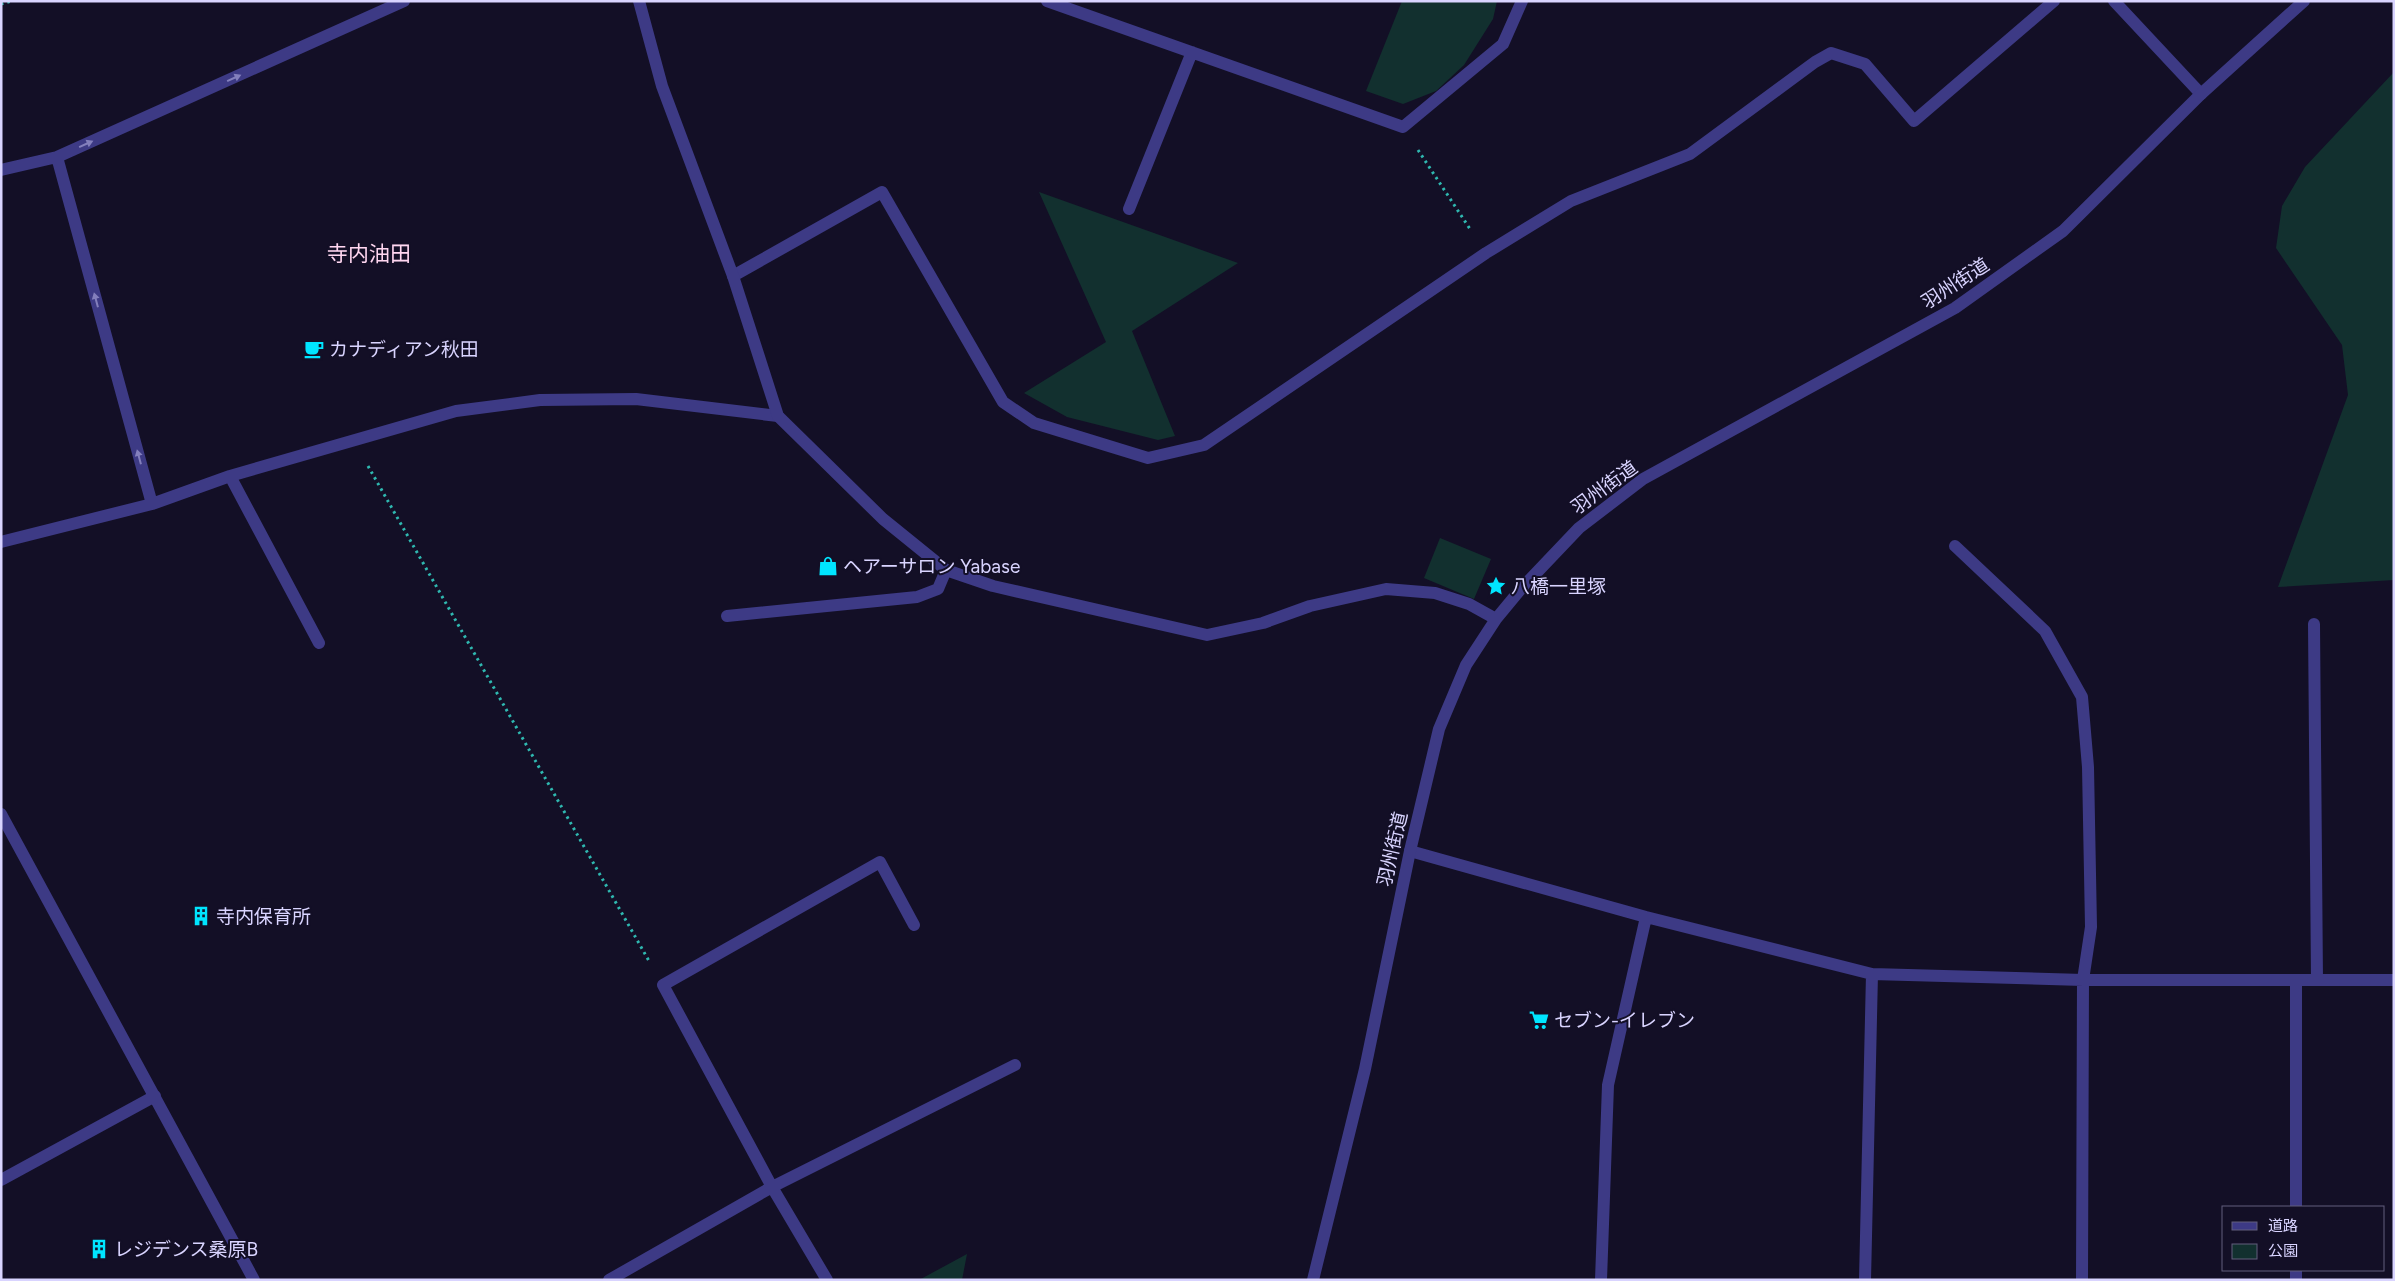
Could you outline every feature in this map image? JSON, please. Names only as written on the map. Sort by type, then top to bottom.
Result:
[{"type":"street","points":[[1,170],[57,158],[404,1]]},
{"type":"street","points":[[639,1],[662,86],[733,276],[778,416],[883,519],[946,570],[993,586],[1207,634],[1263,623],[1310,606],[1386,589],[1435,593],[1469,604],[1496,619]]},
{"type":"street","points":[[1047,1],[1403,126],[1503,44],[1522,1]]},
{"type":"street","points":[[733,276],[882,192],[1003,402],[1034,423],[1148,458],[1204,445],[1486,253],[1571,201],[1690,154],[1831,53],[1865,64],[1914,121],[2054,1]]},
{"type":"street","points":[[2114,1],[2201,94]]},
{"type":"street","name":"羽州街道","points":[[1313,1280],[1365,1069],[1410,851],[1439,729],[1466,665],[1496,619],[1520,590],[1579,528],[1643,479],[1956,308],[2063,231],[2201,94],[2304,1]]},
{"type":"street","points":[[1129,209],[1192,52]]},
{"type":"street","points":[[57,158],[152,504]]},
{"type":"street","points":[[1,542],[152,504],[230,476],[456,411],[540,400],[636,399],[778,416]]},
{"type":"street","points":[[230,476],[318,644]]},
{"type":"street","points":[[1955,546],[2045,631],[2082,697],[2088,767],[2091,927],[2083,980],[2082,1280]]},
{"type":"street","points":[[728,616],[917,598],[938,589],[946,570]]},
{"type":"street","points":[[2314,624],[2317,980]]},
{"type":"street","points":[[1,814],[254,1280]]},
{"type":"street","points":[[1410,851],[1646,917],[1872,974],[2083,980],[2394,980]]},
{"type":"street","points":[[827,1280],[772,1187],[663,985],[880,862],[914,924]]},
{"type":"street","points":[[1601,1280],[1608,1085],[1646,917]]},
{"type":"street","points":[[1865,1280],[1872,974]]},
{"type":"street","points":[[2296,980],[2296,1206]]},
{"type":"street","points":[[609,1280],[772,1187],[1014,1065]]},
{"type":"street","points":[[1,1180],[154,1096]]},
{"type":"path","points":[[1,4],[12,1]]},
{"type":"path","points":[[1403,126],[1486,253]]},
{"type":"path","points":[[354,439],[663,985]]},
{"type":"green space","points":[[1402,1],[1497,1],[1493,19],[1464,65],[1436,91],[1403,104],[1366,91]]},
{"type":"green space","points":[[2394,72],[2394,580],[2278,587],[2348,395],[2342,345],[2276,248],[2282,206],[2305,167]]},
{"type":"green space","points":[[1039,192],[1238,263],[1132,331],[1175,436],[1158,440],[1067,417],[1024,393],[1106,342]]},
{"type":"green space","points":[[1440,538],[1491,559],[1474,599],[1424,578]]},
{"type":"green space","points":[[967,1254],[962,1280],[919,1280]]},
{"type":"place","name":"カナディアン秋田","points":[[314,349]]},
{"type":"place","name":"ヘアーサロン Yabase","points":[[828,566]]},
{"type":"place","name":"八橋一里塚","points":[[1496,586]]},
{"type":"place","name":"寺内保育所","points":[[201,916]]},
{"type":"place","name":"セブン-イレブン","points":[[1539,1020]]},
{"type":"place","name":"レジデンス桑原B","points":[[99,1249]]},
{"type":"district","name":"寺内油田","points":[[369,254]]}]
